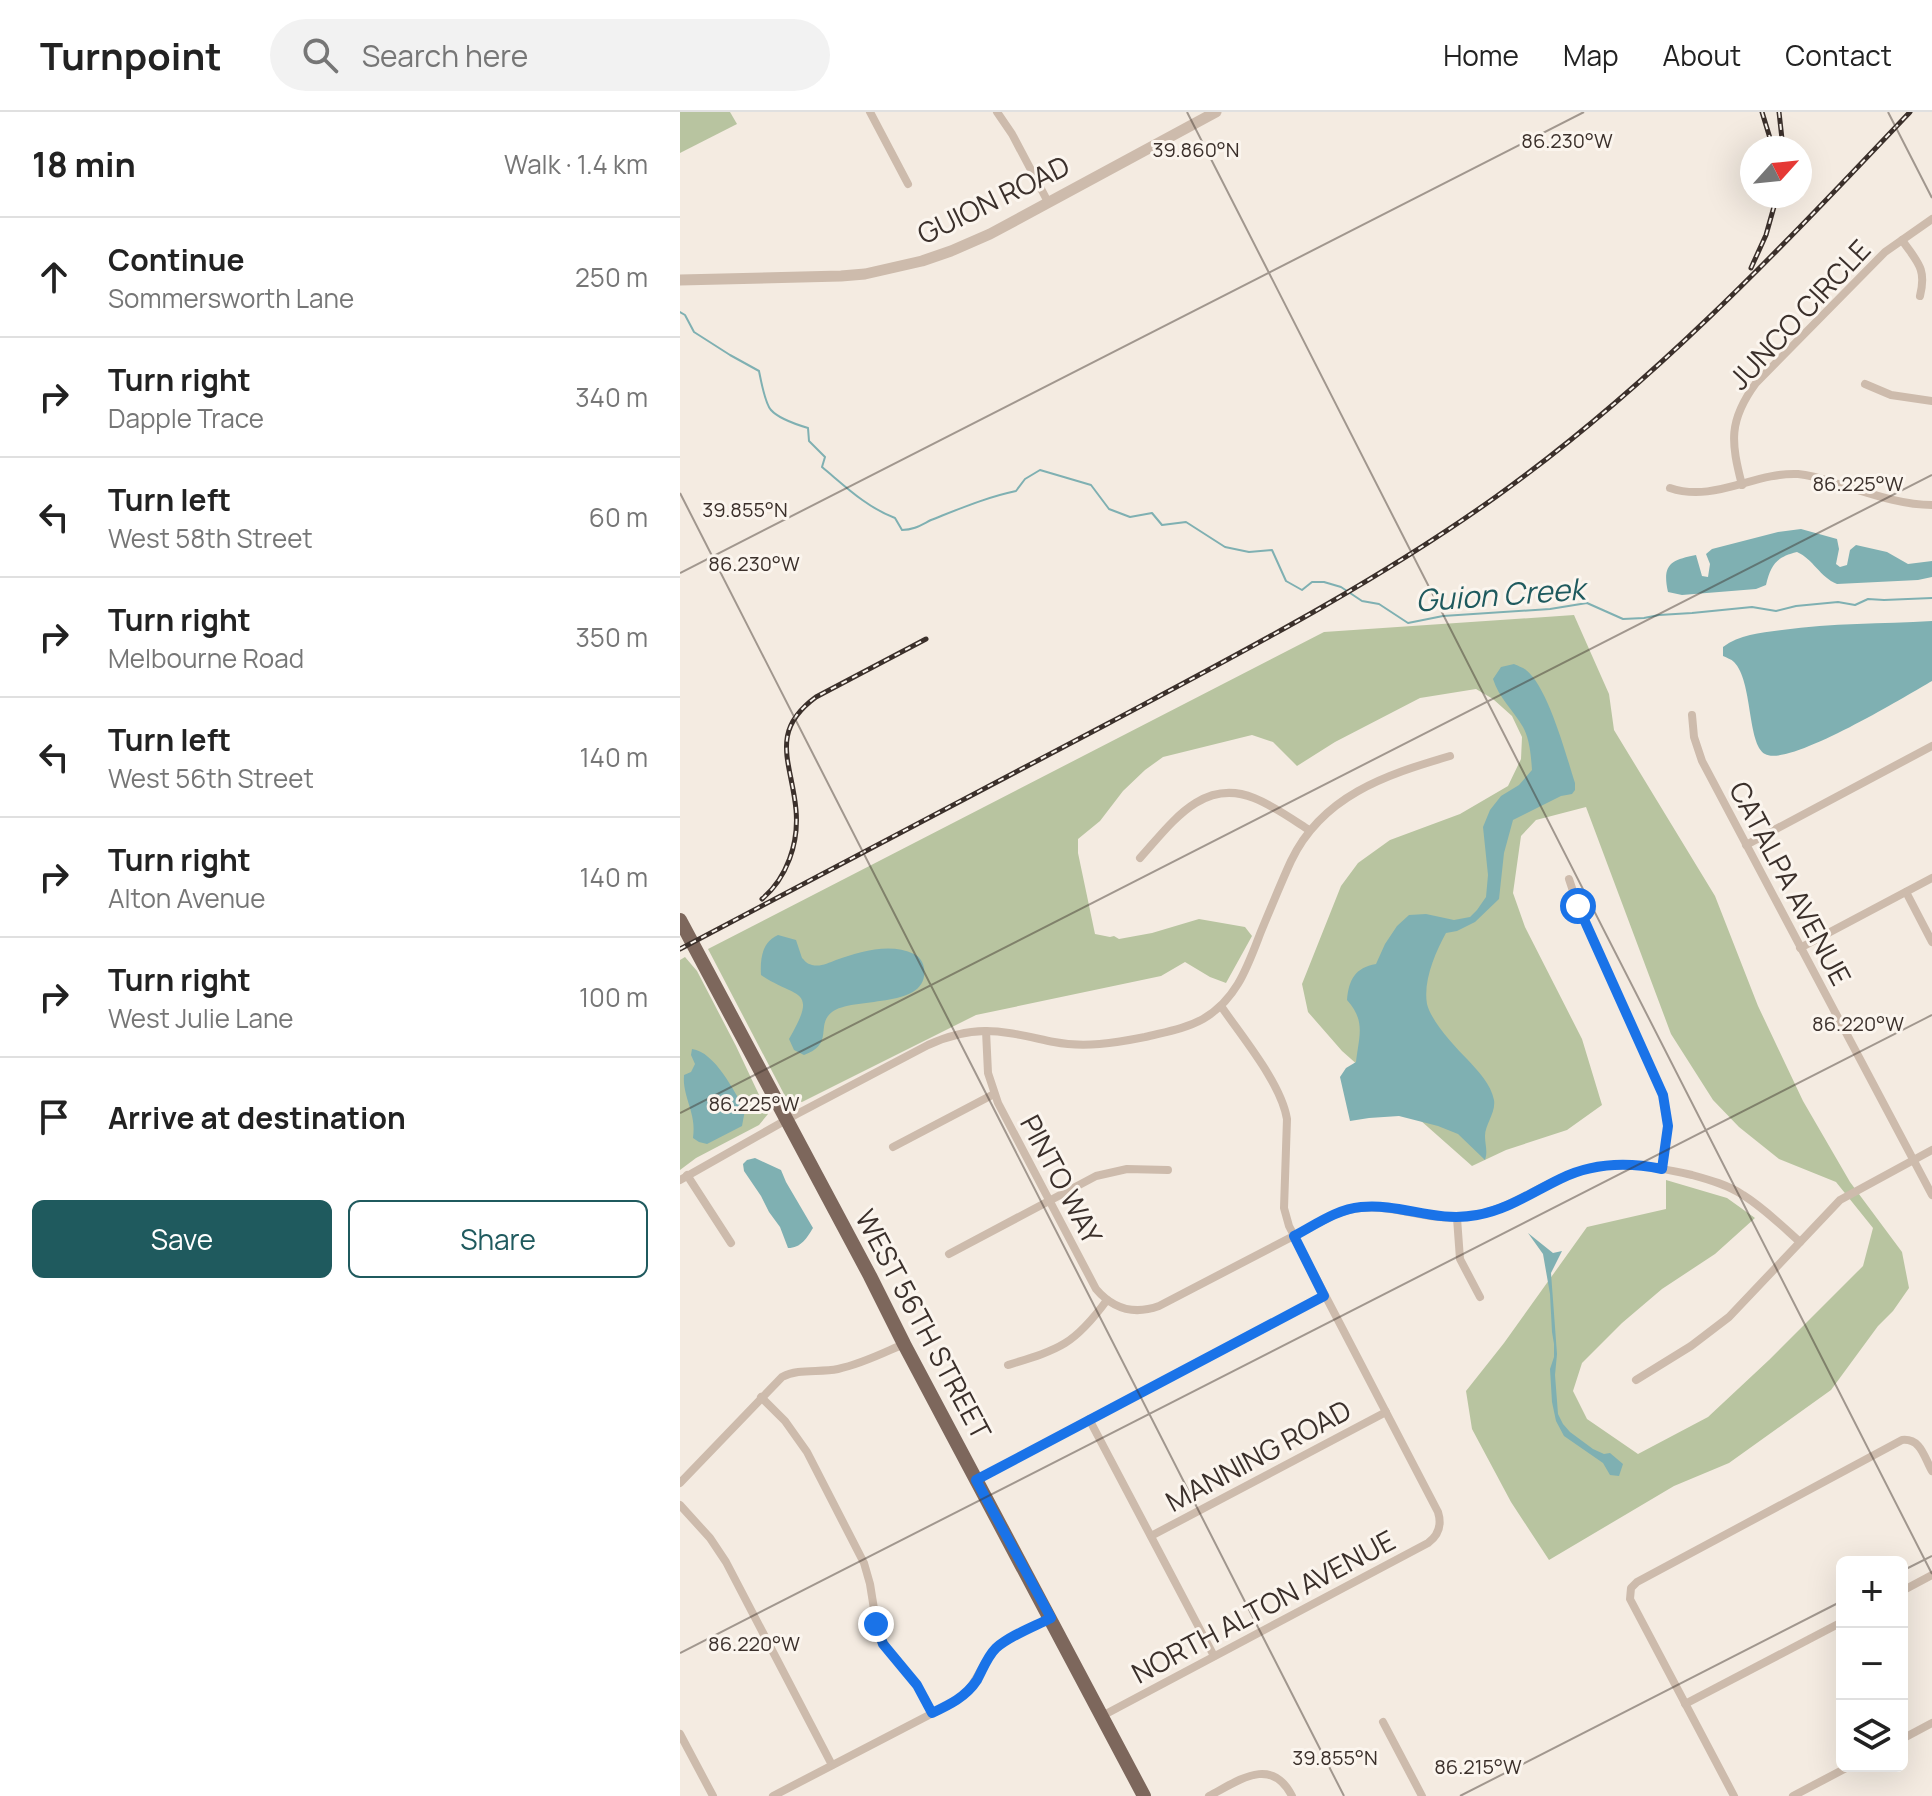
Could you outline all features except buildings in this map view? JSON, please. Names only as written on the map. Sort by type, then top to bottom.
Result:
[{"type":"main road","name":"WEST 56TH STREET","points":[[680,920],[1144,1796]]},
{"type":"street","points":[[870,112],[908,184]]},
{"type":"street","points":[[997,112],[1048,202]]},
{"type":"street","name":"GUION ROAD","points":[[680,280],[841,276],[892,269],[932,258],[968,244],[1216,112]]},
{"type":"street","points":[[1902,240],[1932,219]]},
{"type":"street","name":"JUNCO CIRCLE","points":[[1742,485],[1734,453],[1734,434],[1737,416],[1756,383],[1885,252],[1902,240],[1923,274],[1920,296]]},
{"type":"street","points":[[1865,384],[1891,395],[1932,401]]},
{"type":"street","points":[[1670,488],[1685,493],[1720,490],[1798,474],[1911,504],[1932,505]]},
{"type":"street","name":"CATALPA AVENUE","points":[[1692,715],[1694,737],[1702,761],[1932,1195]]},
{"type":"street","points":[[1746,845],[1932,746]]},
{"type":"street","points":[[731,1243],[684,1178],[935,1042],[965,1033],[986,1031],[1012,1032],[1056,1042],[1105,1044],[1180,1029],[1203,1019],[1221,1006],[1235,990],[1289,864],[1309,830],[1331,808],[1359,791],[1401,772],[1450,756]]},
{"type":"street","points":[[1140,858],[1187,808],[1219,794],[1240,794],[1256,799],[1309,830]]},
{"type":"street","points":[[1800,948],[1932,878]]},
{"type":"street","points":[[1569,879],[1578,906],[1663,1095],[1668,1126],[1662,1169]]},
{"type":"street","points":[[1906,892],[1932,942]]},
{"type":"street","points":[[1221,1006],[1282,1097],[1287,1119],[1284,1208],[1287,1221],[1386,1412]]},
{"type":"street","name":"PINTO WAY","points":[[986,1031],[988,1072],[1001,1111],[1096,1289],[1107,1300]]},
{"type":"street","points":[[893,1147],[994,1094]]},
{"type":"street","points":[[1636,1380],[1723,1323],[1840,1200],[1932,1150]]},
{"type":"street","points":[[1008,1365],[1065,1344],[1087,1326],[1107,1300],[1134,1311],[1156,1308],[1335,1214],[1361,1207],[1384,1207],[1457,1218],[1496,1210],[1585,1169],[1626,1164],[1709,1180],[1735,1190],[1762,1208],[1800,1242]]},
{"type":"street","points":[[949,1254],[1089,1179],[1131,1169],[1168,1170]]},
{"type":"street","points":[[1457,1218],[1460,1259],[1480,1297]]},
{"type":"street","points":[[976,1480],[1324,1296]]},
{"type":"street","points":[[680,1483],[779,1379],[790,1373],[848,1367],[904,1344]]},
{"type":"street","points":[[761,1397],[785,1421],[807,1452],[864,1563],[878,1634],[917,1685],[932,1713]]},
{"type":"street","name":"NORTH ALTON AVENUE","points":[[1102,1716],[1435,1537],[1440,1521],[1438,1512],[1386,1412]]},
{"type":"street","name":"MANNING ROAD","points":[[1151,1536],[1386,1412]]},
{"type":"street","points":[[1089,1419],[1214,1656]]},
{"type":"street","points":[[1734,1796],[1630,1599],[1633,1585],[1901,1440],[1909,1439],[1918,1444],[1932,1471]]},
{"type":"street","points":[[680,1505],[710,1538],[726,1562],[832,1765]]},
{"type":"street","points":[[1908,1588],[1932,1575]]},
{"type":"street","points":[[773,1796],[958,1700],[975,1682],[988,1658],[1000,1645],[1051,1618]]},
{"type":"street","points":[[1685,1704],[1836,1625]]},
{"type":"street","points":[[1383,1722],[1422,1796]]},
{"type":"street","points":[[1908,1736],[1932,1723]]},
{"type":"street","points":[[680,1734],[713,1796]]},
{"type":"street","points":[[1793,1796],[1839,1772]]},
{"type":"street","points":[[1209,1796],[1261,1773],[1273,1776],[1286,1785],[1292,1796]]},
{"type":"green space","points":[[680,112],[730,112],[737,124],[680,153]]},
{"type":"green space","points":[[1574,615],[1609,694],[1614,730],[1715,896],[1758,1006],[1803,1101],[1850,1182],[1902,1252],[1909,1288],[1831,1390],[1729,1463],[1674,1486],[1549,1560],[1511,1502],[1472,1429],[1466,1391],[1587,1227],[1666,1209],[1666,1180],[1727,1198],[1755,1218],[1715,1254],[1662,1289],[1582,1363],[1573,1391],[1587,1419],[1638,1454],[1708,1417],[1769,1360],[1863,1266],[1873,1228],[1836,1182],[1779,1159],[1739,1127],[1713,1100],[1671,1034],[1586,807],[1536,820],[1521,836],[1513,893],[1525,927],[1582,1039],[1602,1105],[1567,1130],[1506,1150],[1472,1166],[1342,1051],[1308,1012],[1302,984],[1341,886],[1358,863],[1390,840],[1460,814],[1508,786],[1521,759],[1522,737],[1512,716],[1493,699],[1476,689],[1420,698],[1335,742],[1297,766],[1273,742],[1252,735],[1163,757],[1123,791],[1100,821],[1078,839],[1078,853],[1095,934],[1119,939],[1199,919],[1245,927],[1252,936],[1226,983],[1185,962],[1161,976],[976,1015],[802,1102],[785,1096],[708,949],[1324,632]]},
{"type":"green space","points":[[685,957],[697,971],[768,1114],[759,1125],[696,1158],[680,1170],[680,960]]},
{"type":"water","points":[[1801,529],[1837,539],[1836,564],[1840,567],[1847,565],[1850,550],[1856,545],[1887,552],[1908,564],[1932,561],[1932,577],[1837,584],[1797,552],[1779,559],[1772,567],[1766,585],[1756,589],[1682,595],[1668,592],[1667,570],[1680,559],[1696,555],[1702,576],[1708,577],[1710,564],[1706,554],[1712,549]]},
{"type":"water","points":[[1932,621],[1932,681],[1847,728],[1797,751],[1765,754],[1759,748],[1740,671],[1733,661],[1723,656],[1723,647],[1744,637],[1782,630]]},
{"type":"water","points":[[1514,664],[1526,670],[1542,691],[1561,739],[1575,790],[1513,820],[1504,853],[1499,899],[1475,922],[1446,933],[1434,958],[1426,995],[1433,1018],[1484,1078],[1492,1094],[1494,1105],[1485,1132],[1485,1160],[1458,1134],[1438,1126],[1399,1116],[1350,1121],[1340,1077],[1346,1068],[1356,1062],[1359,1044],[1359,1022],[1347,1000],[1354,976],[1363,968],[1376,964],[1397,926],[1409,915],[1426,914],[1454,920],[1470,917],[1486,897],[1488,875],[1483,827],[1490,810],[1501,796],[1519,785],[1532,770],[1525,732],[1493,679],[1501,667]]},
{"type":"water","points":[[778,935],[796,940],[802,958],[815,965],[875,950],[905,950],[922,962],[923,981],[903,996],[842,1007],[832,1012],[827,1017],[819,1045],[804,1055],[794,1050],[789,1039],[802,1010],[800,996],[761,975],[763,952],[768,942]]},
{"type":"water","points":[[692,1049],[716,1065],[745,1110],[742,1126],[707,1144],[693,1138],[693,1121],[685,1091],[684,1075],[691,1072],[695,1064]]},
{"type":"water","points":[[755,1158],[781,1170],[813,1228],[797,1246],[788,1248],[780,1227],[744,1171],[743,1164]]},
{"type":"water","points":[[1528,1233],[1553,1253],[1562,1251],[1551,1273],[1558,1414],[1570,1432],[1593,1449],[1610,1453],[1623,1464],[1619,1476],[1610,1475],[1603,1463],[1564,1436],[1556,1421],[1550,1369],[1554,1344],[1550,1294],[1543,1254]]},
{"type":"waterway","name":"Guion Creek","points":[[680,312],[694,332],[759,371],[769,407],[783,418],[808,428],[809,441],[825,457],[822,467],[865,502],[895,518],[902,530],[1016,491],[1025,479],[1040,470],[1091,485],[1109,509],[1130,517],[1152,513],[1162,525],[1186,522],[1225,547],[1249,552],[1272,550],[1286,581],[1302,590],[1312,582],[1341,587],[1362,601],[1379,604],[1408,623],[1443,616],[1550,609],[1587,603],[1623,619],[1752,607],[1776,611],[1838,602],[1855,605],[1868,599],[1932,598]]},
{"type":"railway","points":[[1762,112],[1769,136]]},
{"type":"railway","points":[[1779,112],[1782,136]]},
{"type":"railway","points":[[680,949],[1256,644],[1355,588],[1450,528],[1554,454],[1661,362],[1763,265],[1910,112]]},
{"type":"railway","points":[[1751,268],[1774,208]]},
{"type":"railway","points":[[762,899],[785,870],[793,847],[796,810],[786,749],[792,723],[816,697],[926,639]]},
{"type":"route","points":[[876,1624],[883,1644],[917,1685],[932,1713],[958,1700],[968,1691],[988,1658],[1000,1645],[1051,1618],[976,1480],[1324,1296],[1294,1236],[1351,1208],[1378,1206],[1437,1217],[1468,1217],[1503,1208],[1585,1169],[1626,1164],[1662,1169],[1668,1126],[1660,1085],[1578,906]]}]
